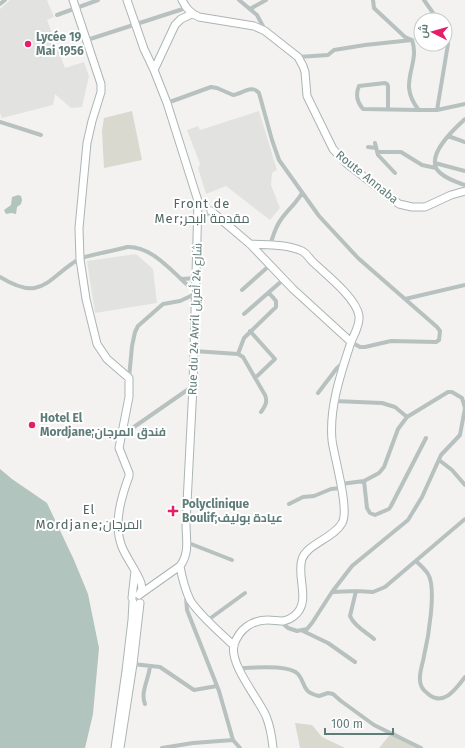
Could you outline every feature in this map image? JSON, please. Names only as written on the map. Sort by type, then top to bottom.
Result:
[{"type":"street","points":[[0,4],[5,0]]},
{"type":"street","points":[[73,0],[98,70],[102,87],[92,121],[84,164],[79,228],[80,259],[88,306],[97,344],[107,359],[129,378]]},
{"type":"street","points":[[57,15],[98,0]]},
{"type":"street","name":"Rue du 24 Avril شارع 24 أفريل","points":[[127,0],[144,49],[167,104],[198,201],[193,386],[186,518],[187,551],[184,561],[180,566]]},
{"type":"street","points":[[182,0],[186,8],[192,14],[207,19],[254,26],[265,31],[298,57],[328,55],[334,50],[412,40]]},
{"type":"street","points":[[240,0],[257,15],[265,31]]},
{"type":"street","points":[[250,9],[266,0]]},
{"type":"street","points":[[373,0],[374,8],[405,37],[412,40]]},
{"type":"street","points":[[424,0],[432,12]]},
{"type":"street","points":[[87,40],[186,8]]},
{"type":"street","points":[[154,70],[174,25],[181,19],[192,14]]},
{"type":"street","points":[[412,40],[414,51],[409,92],[413,104],[419,110]]},
{"type":"street","points":[[437,110],[447,52]]},
{"type":"street","name":"Route Annaba","points":[[298,57],[303,66],[305,88],[309,104],[333,149],[346,163],[392,199],[399,204],[406,206],[425,207],[451,195],[465,191]]},
{"type":"street","points":[[388,109],[387,84],[359,86],[356,97],[363,109],[437,110],[465,104]]},
{"type":"street","points":[[167,104],[212,87],[233,95],[250,89],[257,90],[279,160],[302,193],[325,224],[358,258],[437,327],[440,331],[439,340],[436,342],[391,341],[365,347],[351,342],[284,280],[250,244],[198,201]]},
{"type":"street","points":[[465,119],[448,136],[436,155],[436,166],[444,175],[465,185]]},
{"type":"street","points":[[0,122],[40,135]]},
{"type":"street","points":[[448,136],[465,142]]},
{"type":"street","points":[[375,143],[376,150],[380,158],[395,173]]},
{"type":"street","points":[[368,147],[376,150],[401,152],[422,165],[465,171]]},
{"type":"street","points":[[270,245],[281,219],[294,206],[302,193]]},
{"type":"street","points":[[198,221],[211,211]]},
{"type":"street","points":[[250,244],[290,248],[307,254],[313,262],[335,281],[352,300],[357,310],[359,320],[334,401],[332,438],[341,486],[344,514],[343,522],[337,529],[309,550],[303,557],[301,566],[304,591],[302,604],[298,612],[292,618],[281,622],[268,620],[257,621],[248,625],[241,632],[234,646],[235,656],[239,668],[266,717],[273,748]]},
{"type":"street","points":[[0,277],[18,287],[34,288],[46,284],[80,259],[127,247],[138,247],[151,254],[196,291],[180,301],[163,304],[138,326],[132,346],[129,378],[130,397],[119,448],[129,476],[121,505],[118,529],[122,547],[142,586],[132,620],[115,748]]},
{"type":"street","points":[[242,290],[270,265]]},
{"type":"street","points":[[182,279],[196,278]]},
{"type":"street","points":[[244,314],[284,280]]},
{"type":"street","points":[[405,299],[465,285]]},
{"type":"street","points":[[238,354],[243,340],[250,331],[276,307],[276,301],[269,293]]},
{"type":"street","points":[[250,331],[275,359],[255,378]]},
{"type":"street","points":[[194,351],[238,354],[243,357],[267,400],[266,405],[261,412]]},
{"type":"street","points":[[318,393],[337,368],[345,362]]},
{"type":"street","points":[[121,437],[193,386]]},
{"type":"street","points":[[289,504],[303,497],[314,496],[331,489],[364,481],[379,473],[384,467],[398,429],[407,417],[445,393],[452,392],[462,398],[465,408],[460,435],[441,455],[422,496],[408,520],[352,566],[332,592],[312,623],[303,631]]},
{"type":"street","points":[[334,401],[382,403],[395,407],[407,417]]},
{"type":"street","points":[[364,481],[367,508],[370,513],[375,515],[389,509],[426,438]]},
{"type":"street","points":[[439,460],[452,470],[465,485]]},
{"type":"street","points":[[186,518],[233,518]]},
{"type":"street","points":[[332,592],[373,592],[385,587],[465,519]]},
{"type":"street","points":[[186,542],[232,560]]},
{"type":"street","points":[[416,561],[428,574],[432,582],[428,637],[420,680],[423,689],[430,696],[440,699],[447,697],[456,690],[465,677]]},
{"type":"street","points":[[120,748],[133,664],[137,600],[152,586],[180,566],[185,589],[187,610],[226,711],[232,740],[240,748]]},
{"type":"street","points":[[185,589],[191,601],[234,646]]},
{"type":"street","points":[[356,591],[350,616],[358,627],[374,639]]},
{"type":"street","points":[[208,620],[245,593]]},
{"type":"street","points":[[281,622],[288,628],[303,631],[328,643],[355,662]]},
{"type":"street","points":[[133,664],[160,667],[194,690],[217,686]]},
{"type":"street","points":[[145,704],[143,692],[149,676],[150,666]]},
{"type":"street","points":[[239,668],[275,668],[292,670],[299,675],[304,687],[310,692],[318,696],[328,693],[333,694],[346,706],[374,725],[420,748]]},
{"type":"street","points":[[162,748],[193,743],[232,740]]},
{"type":"shaded area","name":"Lycée 19 Mai 1956","points":[[10,0],[47,0],[54,17],[47,20],[65,68],[84,62],[89,76],[82,107],[71,108],[55,94],[53,105],[2,118],[0,113],[0,9]]},
{"type":"shaded area","points":[[132,111],[142,160],[104,168],[102,131],[104,118]]},
{"type":"shaded area","points":[[259,111],[277,170],[272,173],[271,185],[280,208],[270,220],[226,186],[206,194],[198,168],[200,164],[187,130],[198,126],[200,130]]},
{"type":"shaded area","points":[[18,195],[21,196],[22,200],[21,204],[17,207],[16,214],[6,214],[4,210],[11,205],[12,197]]},
{"type":"shaded area","points":[[136,254],[153,269],[157,303],[95,313],[87,261]]},
{"type":"shaded area","points":[[0,469],[47,503],[74,560],[88,594],[99,648],[93,714],[85,748],[0,748]]},
{"type":"shaded area","points":[[295,723],[312,725],[322,737],[345,748],[300,748]]},
{"type":"shaded area","points":[[393,731],[420,748],[379,748]]},
{"type":"place","name":"Lycée 19 Mai 1956","points":[[28,44]]},
{"type":"place","name":"Hotel El Mordjane;فندق المرجان","points":[[32,425]]},
{"type":"place","name":"Polyclinique Boulif;عيادة بوليف","points":[[173,511]]},
{"type":"district","name":"Front de Mer;مقدمة البحر","points":[[202,210]]},
{"type":"district","name":"El Mordjane;المرجان","points":[[89,516]]}]
